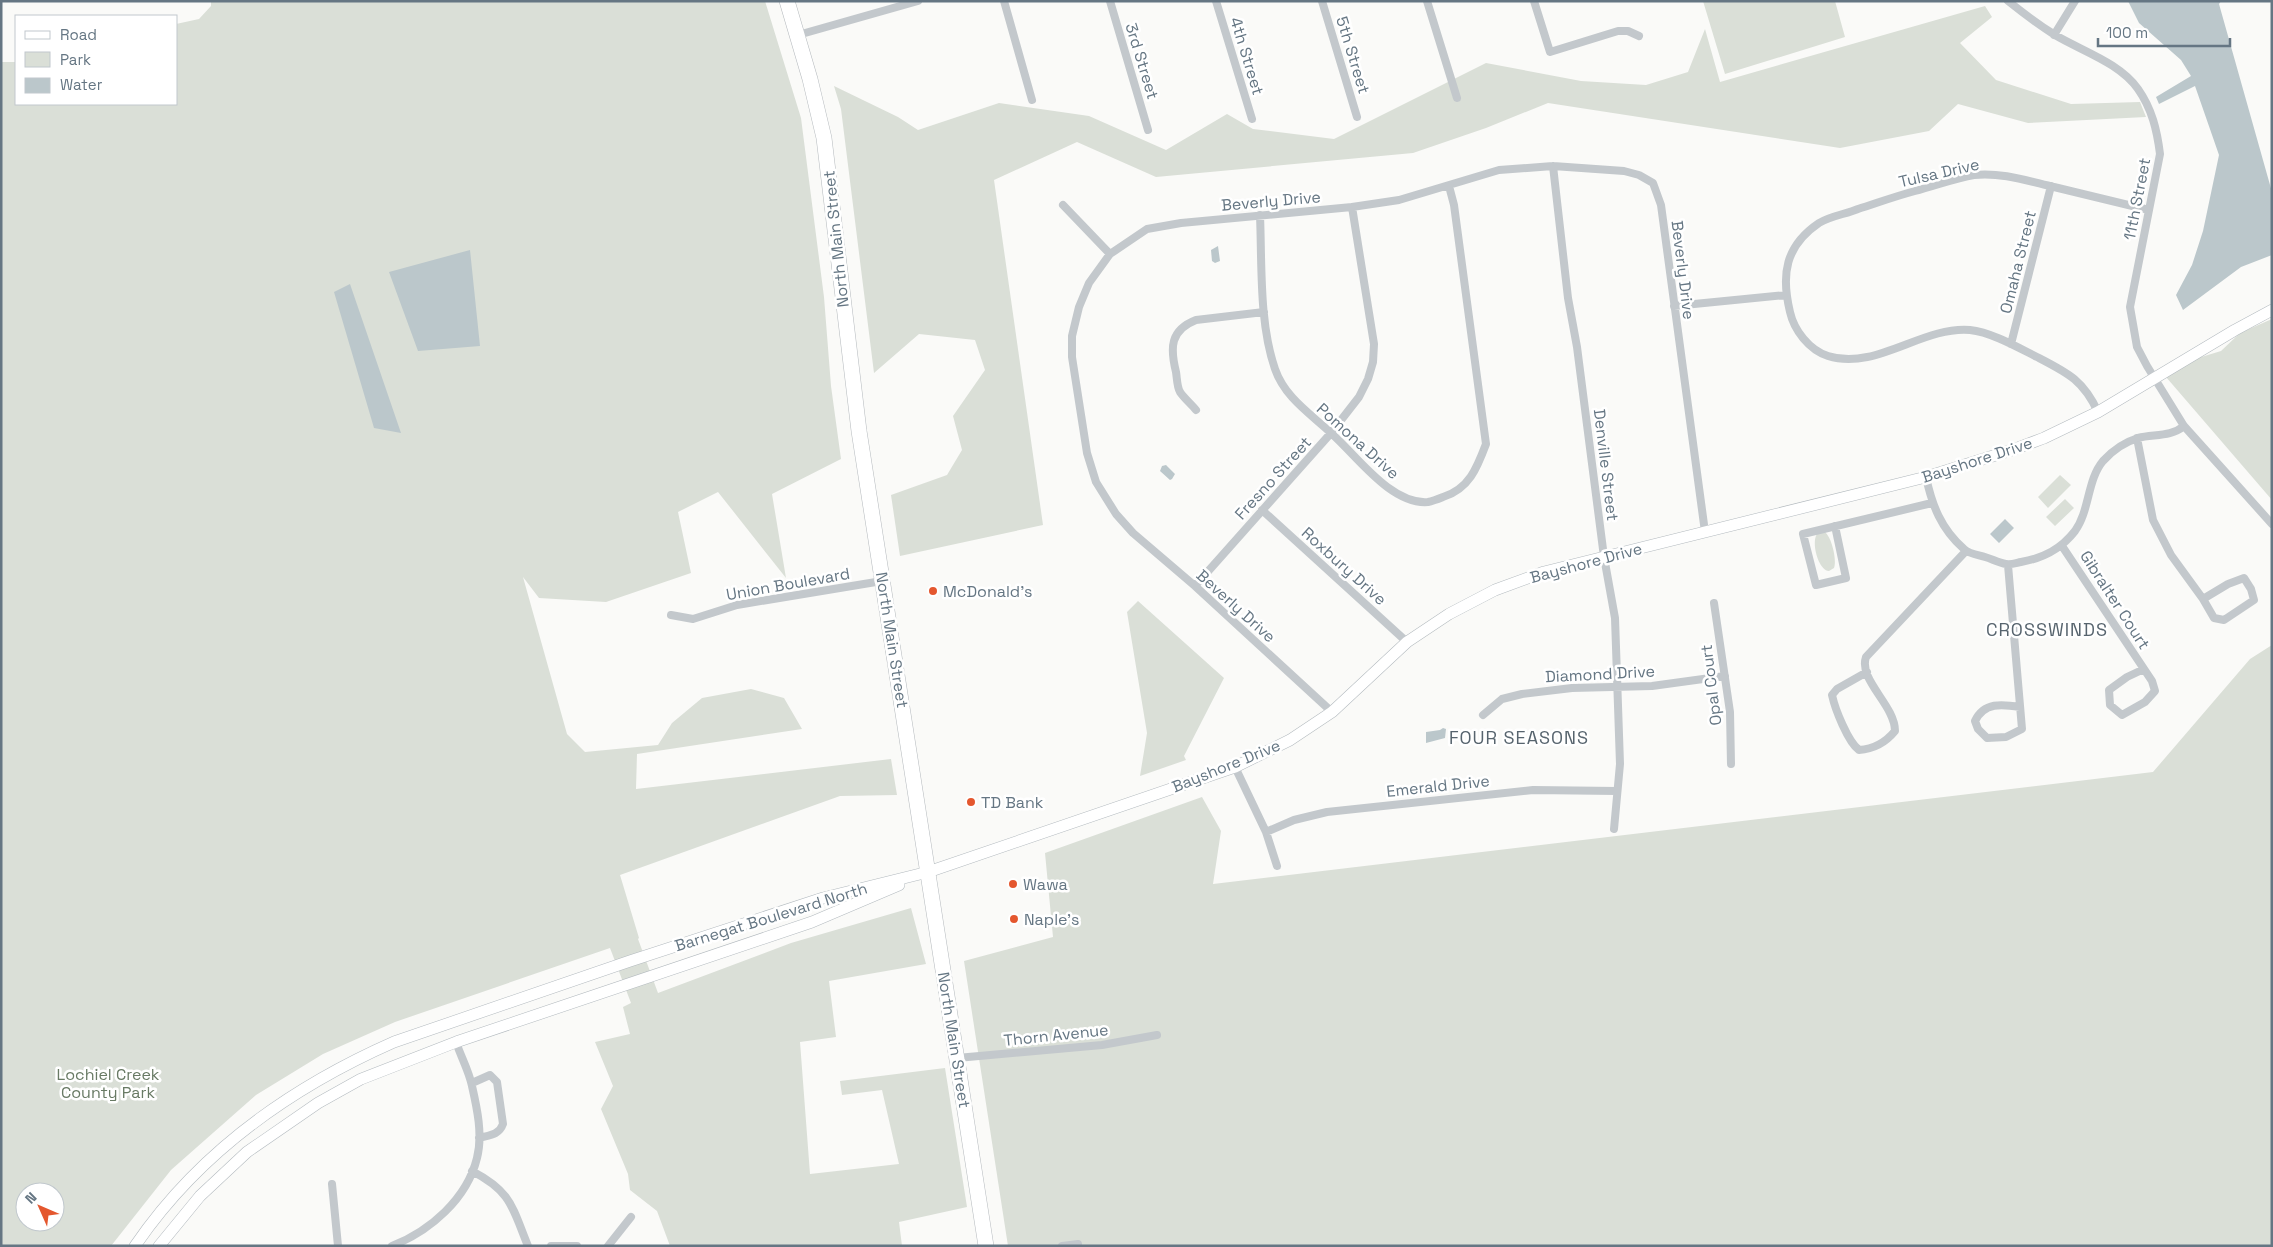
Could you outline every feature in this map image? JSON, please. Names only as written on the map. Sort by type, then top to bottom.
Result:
[{"type":"highway","name":"North Main Street","points":[[787,1],[822,124],[827,153],[858,431],[986,1246]]},
{"type":"street","points":[[798,36],[918,1]]},
{"type":"street","points":[[1004,1],[1032,100]]},
{"type":"street","name":"3rd Street","points":[[1110,1],[1148,130]]},
{"type":"street","name":"4th Street","points":[[1216,1],[1252,119]]},
{"type":"street","name":"5th Street","points":[[1322,1],[1357,117]]},
{"type":"street","points":[[1428,1],[1457,98]]},
{"type":"street","points":[[1534,1],[1550,52],[1618,31],[1628,31],[1638,36]]},
{"type":"street","name":"11th Street","points":[[2008,1],[2054,35],[2118,71],[2131,81],[2144,98],[2157,129],[2160,154],[2130,307],[2137,346],[2184,426],[2272,524]]},
{"type":"street","points":[[2054,35],[2075,1]]},
{"type":"street","name":"Beverly Drive","points":[[1332,712],[1195,586],[1133,533],[1116,514],[1096,482],[1087,453],[1072,357],[1072,336],[1079,307],[1089,283],[1110,254],[1147,229],[1181,223],[1352,207],[1399,200],[1500,170],[1553,166],[1624,171],[1639,175],[1652,183],[1661,205],[1705,532]]},
{"type":"street","name":"Denville Street","points":[[1553,166],[1568,298],[1577,347],[1604,557],[1615,618],[1620,764],[1614,829]]},
{"type":"street","name":"Tulsa Drive","points":[[2098,412],[2082,384],[2071,375],[2011,344],[1971,330],[1956,330],[1859,358],[1841,359],[1825,355],[1802,337],[1793,325],[1786,295],[1787,261],[1797,244],[1820,222],[1904,194],[1974,175],[1994,175],[2051,186],[2149,210]]},
{"type":"street","name":"Pomona Drive","points":[[1260,215],[1264,312],[1275,368],[1280,379],[1304,411],[1331,433],[1382,483],[1401,496],[1428,502],[1457,492],[1469,480],[1478,468],[1486,444],[1454,205],[1449,186]]},
{"type":"street","name":"Omaha Street","points":[[2011,344],[2051,186]]},
{"type":"street","points":[[1062,205],[1110,254]]},
{"type":"street","name":"Fresno Street","points":[[1195,586],[1331,433],[1359,397],[1368,379],[1372,362],[1373,335],[1352,207]]},
{"type":"street","points":[[1674,306],[1786,295]]},
{"type":"street","name":"Bayshore Drive","points":[[928,872],[1235,767],[1290,740],[1332,712],[1407,642],[1449,614],[1495,590],[1544,572],[1926,477],[2012,450],[2098,412],[2272,310]]},
{"type":"street","points":[[1196,410],[1179,391],[1173,346],[1180,330],[1186,324],[1196,320],[1264,312]]},
{"type":"street","points":[[1926,477],[1932,503],[1947,531],[1966,551],[2008,565],[2046,556],[2062,546],[2076,529],[2087,506],[2093,482],[2102,462],[2119,447],[2137,438],[2176,432],[2184,426]]},
{"type":"street","points":[[2137,438],[2153,520],[2171,555],[2204,599],[2214,618],[2224,620],[2254,600],[2251,589],[2244,578],[2228,584],[2204,599]]},
{"type":"street","points":[[1835,526],[1846,578],[1816,585],[1803,534],[1835,526],[1932,503]]},
{"type":"street","name":"Roxbury Drive","points":[[1262,510],[1407,642]]},
{"type":"street","name":"Gibralter Court","points":[[2062,546],[2144,669],[2152,681],[2155,691],[2145,702],[2122,714],[2110,704],[2109,690],[2127,677],[2144,669]]},
{"type":"street","points":[[1867,672],[1836,688],[1832,696],[1847,733],[1854,746],[1859,750],[1878,745],[1888,739],[1895,731],[1892,714],[1867,672],[1864,667],[1866,657],[1966,551]]},
{"type":"street","points":[[2008,565],[2020,707],[2023,716],[2022,729],[2006,738],[1987,738],[1978,730],[1975,721],[1979,712],[1990,706],[2004,704],[2020,707]]},
{"type":"street","name":"Union Boulevard","points":[[671,615],[693,619],[737,605],[882,581]]},
{"type":"street","name":"Opal Court","points":[[1714,603],[1730,720],[1731,764]]},
{"type":"street","name":"Diamond Drive","points":[[1483,715],[1502,699],[1522,694],[1572,688],[1686,682],[1725,676]]},
{"type":"street","points":[[1235,767],[1266,832],[1277,866]]},
{"type":"street","name":"Emerald Drive","points":[[1266,832],[1294,820],[1327,812],[1533,790],[1617,791]]},
{"type":"street","name":"Barnegat Boulevard North","points":[[159,1246],[200,1196],[247,1152],[318,1103],[361,1079],[456,1042],[812,922],[928,872]]},
{"type":"street","name":"Barnegat Boulevard North","points":[[136,1246],[183,1185],[221,1147],[300,1090],[356,1059],[394,1042],[814,901],[928,872]]},
{"type":"street","name":"Thorn Avenue","points":[[957,1058],[1102,1046],[1157,1035]]},
{"type":"street","points":[[392,1246],[406,1243],[440,1217],[468,1182],[477,1158],[479,1138],[472,1083],[456,1042]]},
{"type":"street","points":[[472,1083],[490,1076],[497,1082],[504,1124],[496,1134],[479,1138]]},
{"type":"street","points":[[472,1171],[498,1186],[507,1196],[528,1246]]},
{"type":"street","points":[[332,1184],[338,1246]]},
{"type":"street","points":[[608,1246],[632,1217]]},
{"type":"street","points":[[1062,1246],[1078,1244]]},
{"type":"street","points":[[551,1246],[577,1246]]},
{"type":"green space","name":"Lochiel Creek County Park","points":[[211,1],[765,1],[801,118],[824,297],[831,386],[841,459],[772,494],[786,578],[718,492],[678,512],[691,573],[606,602],[539,598],[523,577],[567,734],[585,752],[658,745],[672,723],[702,698],[751,689],[784,698],[802,729],[637,754],[636,789],[891,759],[897,795],[840,796],[620,875],[638,939],[658,993],[791,943],[911,908],[926,964],[829,981],[836,1037],[800,1042],[810,1174],[899,1164],[882,1090],[842,1095],[840,1081],[945,1068],[967,1207],[899,1222],[902,1246],[670,1246],[657,1211],[630,1190],[628,1174],[601,1109],[613,1086],[595,1042],[630,1034],[623,1007],[631,1003],[610,948],[395,1022],[323,1054],[256,1095],[171,1170],[111,1246],[1,1246],[1,62],[15,62],[15,105],[178,105],[178,24],[199,19],[211,6]]},
{"type":"green space","points":[[1703,1],[1835,1],[1845,37],[1725,74]]},
{"type":"green space","points":[[1985,6],[1992,17],[1960,43],[1996,80],[2071,104],[2140,102],[2146,117],[2028,123],[1958,104],[1929,131],[1840,148],[1548,103],[1486,128],[1413,153],[1156,177],[1077,142],[994,180],[1043,525],[900,556],[891,495],[947,475],[962,450],[953,416],[985,370],[975,340],[919,334],[874,373],[841,109],[834,86],[898,117],[918,130],[999,103],[1089,116],[1166,150],[1227,114],[1253,129],[1334,139],[1486,63],[1581,81],[1646,85],[1688,72],[1705,29],[1720,82]]},
{"type":"green space","points":[[2272,319],[2272,500],[2166,377],[2198,358],[2221,351],[2240,333]]},
{"type":"green space","points":[[2060,475],[2071,485],[2048,508],[2038,497]]},
{"type":"green space","points":[[2065,499],[2074,508],[2055,526],[2046,517]]},
{"type":"green space","points":[[1825,532],[1832,544],[1835,564],[1834,568],[1829,571],[1822,566],[1815,549],[1817,534]]},
{"type":"green space","points":[[1138,601],[1224,678],[1184,756],[1186,760],[1140,776],[1147,733],[1127,612]]},
{"type":"green space","points":[[2272,645],[2272,1246],[1008,1246],[964,961],[1053,937],[1045,853],[1202,797],[1221,831],[1213,884],[2153,772],[2250,659]]},
{"type":"water","points":[[2128,1],[2221,1],[2219,4],[2272,192],[2272,255],[2241,267],[2183,310],[2176,295],[2192,265],[2203,231],[2219,155],[2195,86],[2159,104],[2156,97],[2191,76],[2181,60],[2139,23]]},
{"type":"water","points":[[1218,246],[1220,261],[1215,263],[1212,261],[1211,250]]},
{"type":"water","points":[[470,250],[480,346],[418,351],[389,272]]},
{"type":"water","points":[[350,284],[401,433],[374,428],[334,292]]},
{"type":"water","points":[[1166,465],[1175,474],[1170,480],[1160,471],[1162,466]]},
{"type":"water","points":[[2005,519],[2014,528],[1999,543],[1990,534]]},
{"type":"water","points":[[1446,729],[1445,738],[1426,743],[1426,732]]},
{"type":"place","name":"McDonald's","points":[[933,591]]},
{"type":"place","name":"TD Bank","points":[[971,802]]},
{"type":"place","name":"Wawa","points":[[1013,884]]},
{"type":"place","name":"Naple's","points":[[1014,919]]},
{"type":"district","name":"CROSSWINDS","points":[[2047,629]]},
{"type":"district","name":"FOUR SEASONS","points":[[1519,737]]}]
